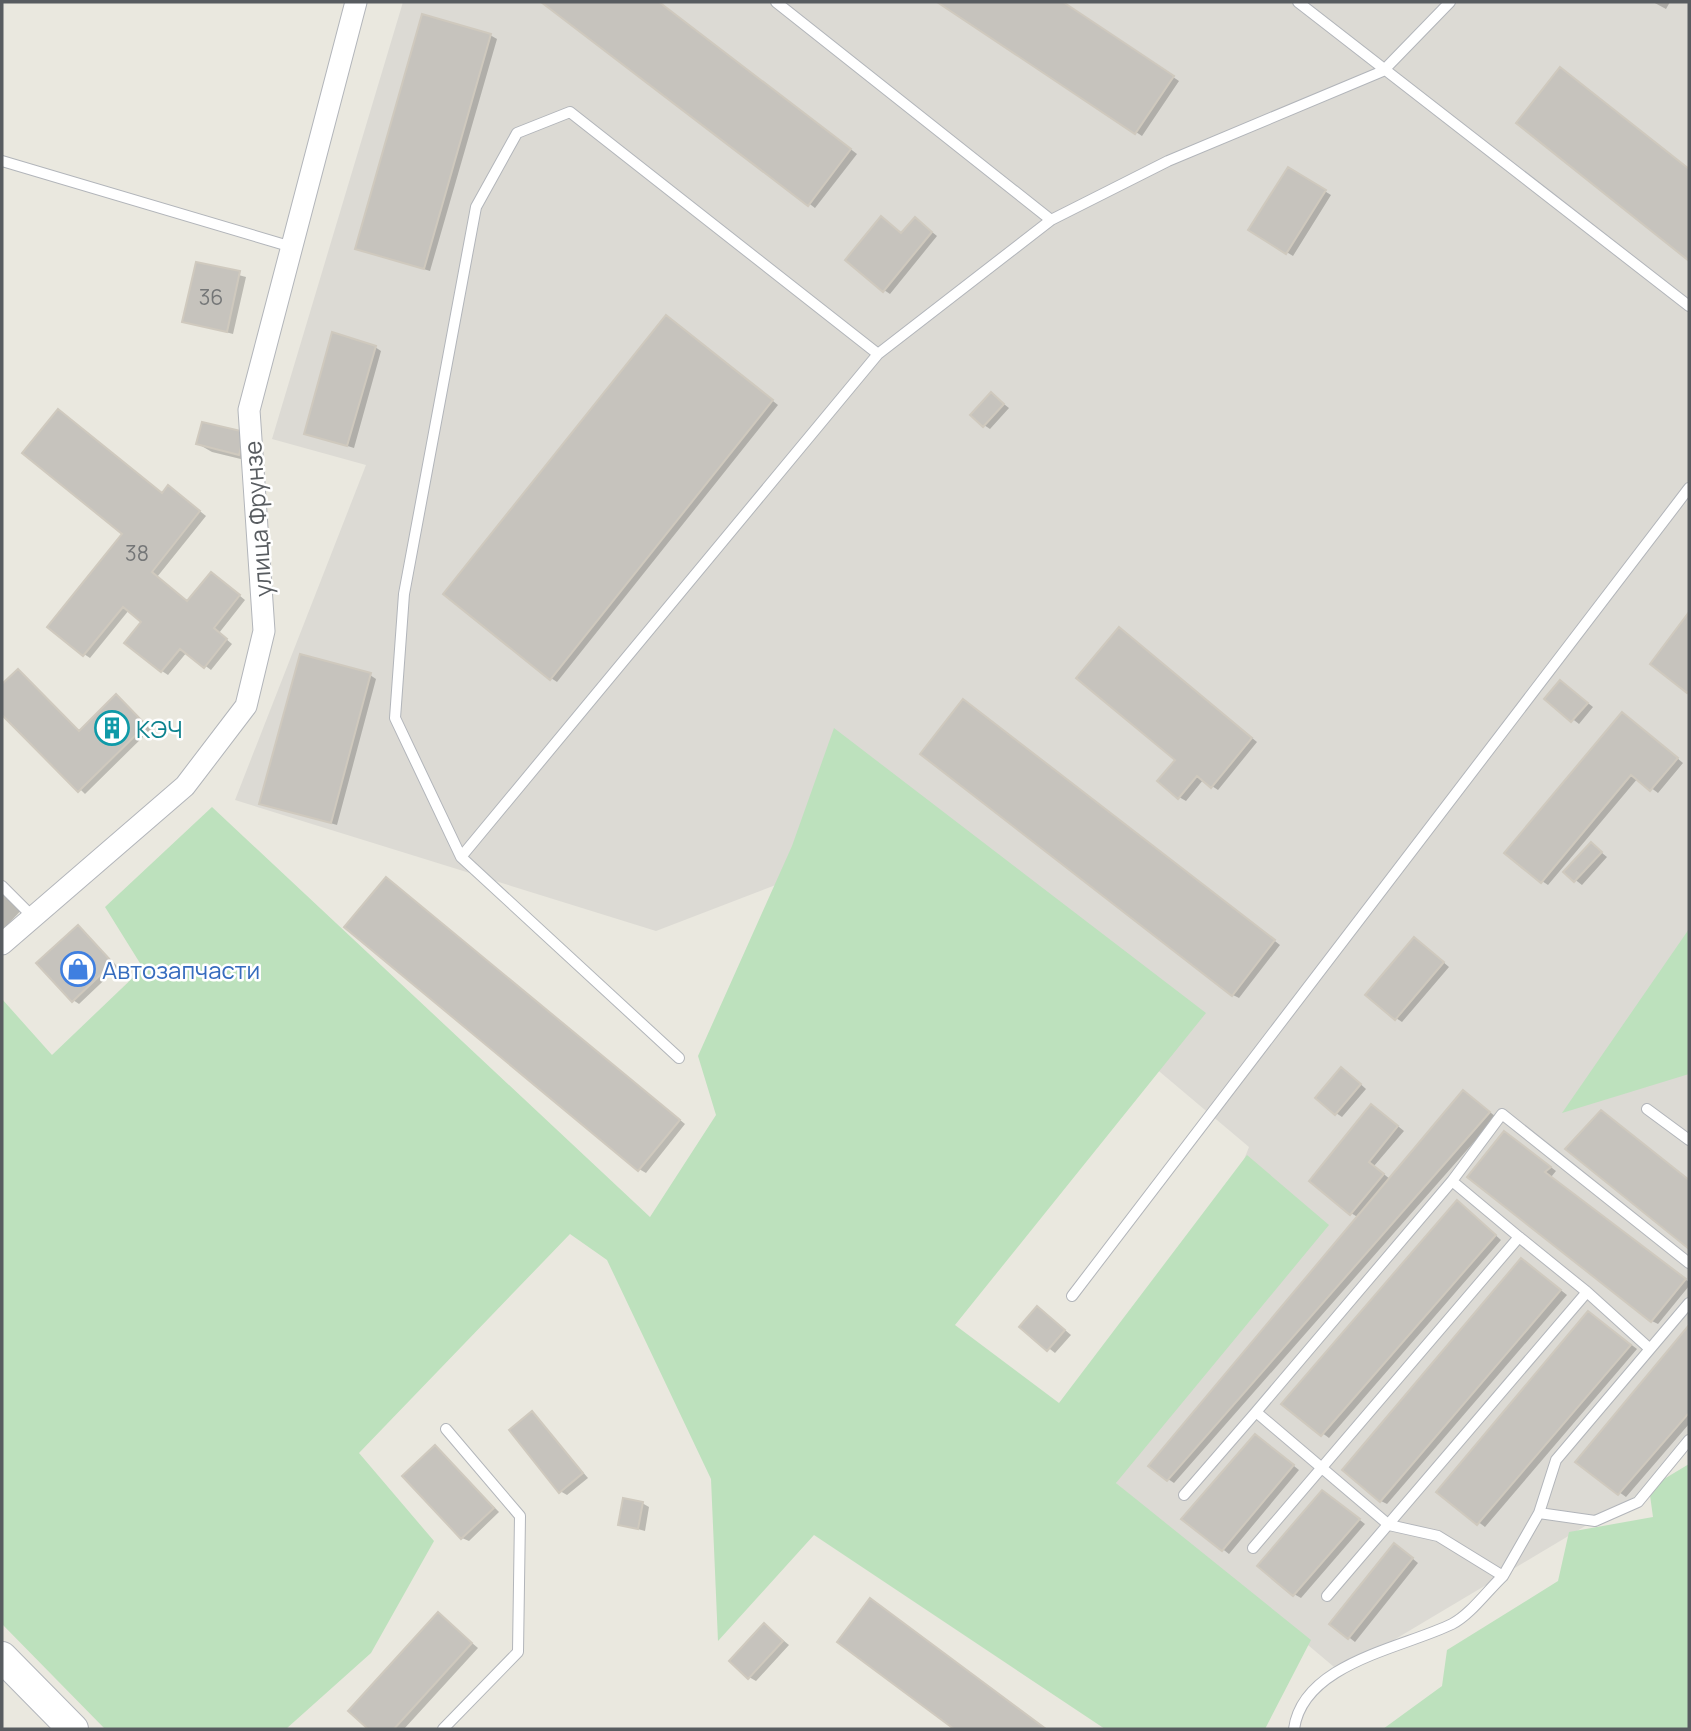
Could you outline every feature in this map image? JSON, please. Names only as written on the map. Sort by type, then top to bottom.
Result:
[{"type":"main road","points":[[2,1657],[73,1729]]},
{"type":"street","name":"улица Фрунзе","points":[[2,944],[185,786],[246,706],[264,631],[249,410],[356,2]]},
{"type":"lane","points":[[776,2],[1051,220]]},
{"type":"lane","points":[[1298,2],[1383,71],[1689,306]]},
{"type":"lane","points":[[461,857],[878,354],[1051,220],[1168,161],[1383,71],[1450,2]]},
{"type":"lane","points":[[679,1058],[461,857],[395,718],[404,594],[476,207],[517,134],[570,112],[878,354]]},
{"type":"lane","points":[[2,161],[292,247]]},
{"type":"lane","points":[[1072,1296],[1689,488]]},
{"type":"lane","points":[[2,887],[34,918]]},
{"type":"lane","points":[[1647,1109],[1689,1140]]},
{"type":"lane","points":[[1184,1495],[1452,1181],[1502,1114],[1689,1263]]},
{"type":"lane","points":[[1452,1181],[1587,1292],[1650,1349]]},
{"type":"lane","points":[[1252,1548],[1324,1468],[1518,1237]]},
{"type":"lane","points":[[1326,1596],[1390,1525],[1587,1292]]},
{"type":"lane","points":[[1294,1729],[1295,1719],[1320,1682],[1386,1647],[1455,1623],[1503,1576],[1539,1513],[1556,1460],[1689,1303]]},
{"type":"lane","points":[[1256,1412],[1390,1525],[1438,1536],[1503,1576]]},
{"type":"lane","points":[[443,1729],[518,1652],[520,1516],[446,1429]]},
{"type":"lane","points":[[1539,1513],[1595,1521],[1638,1502],[1689,1440]]},
{"type":"shaded area","points":[[403,2],[1689,2],[1689,1437],[1649,1488],[1340,1672],[1116,1483],[1249,1147],[887,842],[656,931],[235,800],[366,465],[272,439]]},
{"type":"green space","points":[[834,728],[1206,1013],[955,1325],[1059,1403],[1247,1155],[1329,1225],[1116,1483],[1311,1640],[1265,1729],[1105,1729],[814,1535],[718,1641],[711,1479],[607,1260],[570,1234],[359,1453],[434,1541],[371,1653],[286,1729],[105,1729],[2,1624],[2,999],[52,1055],[143,968],[105,907],[212,807],[650,1217],[716,1115],[698,1056],[792,846]]},
{"type":"green space","points":[[1689,929],[1689,1074],[1562,1113]]},
{"type":"green space","points":[[1689,1464],[1689,1729],[1383,1729],[1442,1686],[1447,1650],[1558,1581],[1569,1532],[1653,1517],[1649,1488]]},
{"type":"building","points":[[541,2],[659,2],[851,149],[808,206]]},
{"type":"building","points":[[937,2],[1063,2],[1174,76],[1135,134]]},
{"type":"building","points":[[422,14],[491,34],[424,269],[355,249]]},
{"type":"building","points":[[1560,67],[1689,169],[1689,261],[1516,123]]},
{"type":"building","points":[[1288,167],[1326,190],[1286,254],[1248,230]]},
{"type":"building","points":[[881,216],[901,233],[915,217],[932,232],[883,292],[845,260]]},
{"type":"building","points":[[196,262],[240,271],[227,332],[182,322]]},
{"type":"building","points":[[666,315],[773,400],[550,680],[443,594]]},
{"type":"building","points":[[332,332],[376,346],[347,446],[304,434]]},
{"type":"building","points":[[991,392],[1004,404],[983,427],[970,415]]},
{"type":"building","points":[[58,409],[162,493],[168,485],[200,511],[152,572],[187,601],[211,572],[240,595],[214,628],[227,639],[204,668],[180,649],[161,672],[124,643],[141,622],[123,607],[83,656],[47,627],[122,534],[22,453]]},
{"type":"building","points":[[202,422],[245,432],[239,455],[196,444]]},
{"type":"building","points":[[1689,612],[1689,690],[1687,693],[1650,664]]},
{"type":"building","points":[[1119,627],[1252,738],[1211,788],[1197,776],[1178,799],[1157,781],[1175,760],[1076,678]]},
{"type":"building","points":[[300,654],[371,673],[331,823],[259,804]]},
{"type":"building","name":"КЭЧ","points":[[18,669],[79,731],[116,694],[146,725],[78,792],[2,715],[2,684]]},
{"type":"building","points":[[1560,680],[1588,703],[1571,722],[1544,699]]},
{"type":"building","points":[[963,699],[1275,940],[1232,996],[920,754]]},
{"type":"building","points":[[1622,712],[1678,758],[1650,791],[1631,775],[1541,883],[1504,853]]},
{"type":"building","points":[[1591,842],[1602,852],[1574,882],[1563,872]]},
{"type":"building","points":[[386,877],[680,1120],[638,1171],[344,927]]},
{"type":"building","points":[[78,925],[113,963],[72,1002],[36,963]]},
{"type":"building","points":[[1414,937],[1444,962],[1395,1020],[1365,995]]},
{"type":"building","points":[[1341,1067],[1361,1084],[1335,1115],[1315,1098]]},
{"type":"building","points":[[1463,1090],[1490,1112],[1167,1481],[1148,1466]]},
{"type":"building","points":[[1371,1104],[1398,1126],[1369,1162],[1384,1174],[1350,1215],[1309,1181]]},
{"type":"building","points":[[1601,1110],[1689,1180],[1689,1249],[1565,1149]]},
{"type":"building","points":[[1504,1131],[1551,1167],[1545,1172],[1686,1279],[1651,1322],[1467,1177]]},
{"type":"building","points":[[1457,1200],[1496,1235],[1321,1436],[1281,1404]]},
{"type":"building","points":[[1521,1258],[1561,1290],[1380,1502],[1342,1470]]},
{"type":"building","points":[[1037,1306],[1065,1330],[1047,1351],[1019,1327]]},
{"type":"building","points":[[1588,1311],[1631,1345],[1477,1525],[1436,1492]]},
{"type":"building","points":[[1689,1325],[1689,1413],[1618,1495],[1575,1462]]},
{"type":"building","points":[[532,1411],[583,1473],[559,1493],[509,1430]]},
{"type":"building","points":[[1255,1434],[1294,1465],[1222,1551],[1181,1519]]},
{"type":"building","points":[[435,1445],[494,1508],[461,1539],[402,1476]]},
{"type":"building","points":[[1322,1490],[1360,1519],[1293,1596],[1257,1566]]},
{"type":"building","points":[[623,1498],[643,1502],[638,1529],[618,1525]]},
{"type":"building","points":[[1394,1543],[1413,1558],[1348,1639],[1329,1624]]},
{"type":"building","points":[[870,1598],[1046,1729],[954,1729],[837,1642]]},
{"type":"building","points":[[438,1612],[472,1643],[394,1729],[368,1729],[348,1711]]},
{"type":"building","points":[[764,1623],[783,1641],[748,1679],[729,1661]]},
{"type":"place","name":"КЭЧ","points":[[112,728]]},
{"type":"place","name":"Автозапчасти","points":[[78,969]]}]
